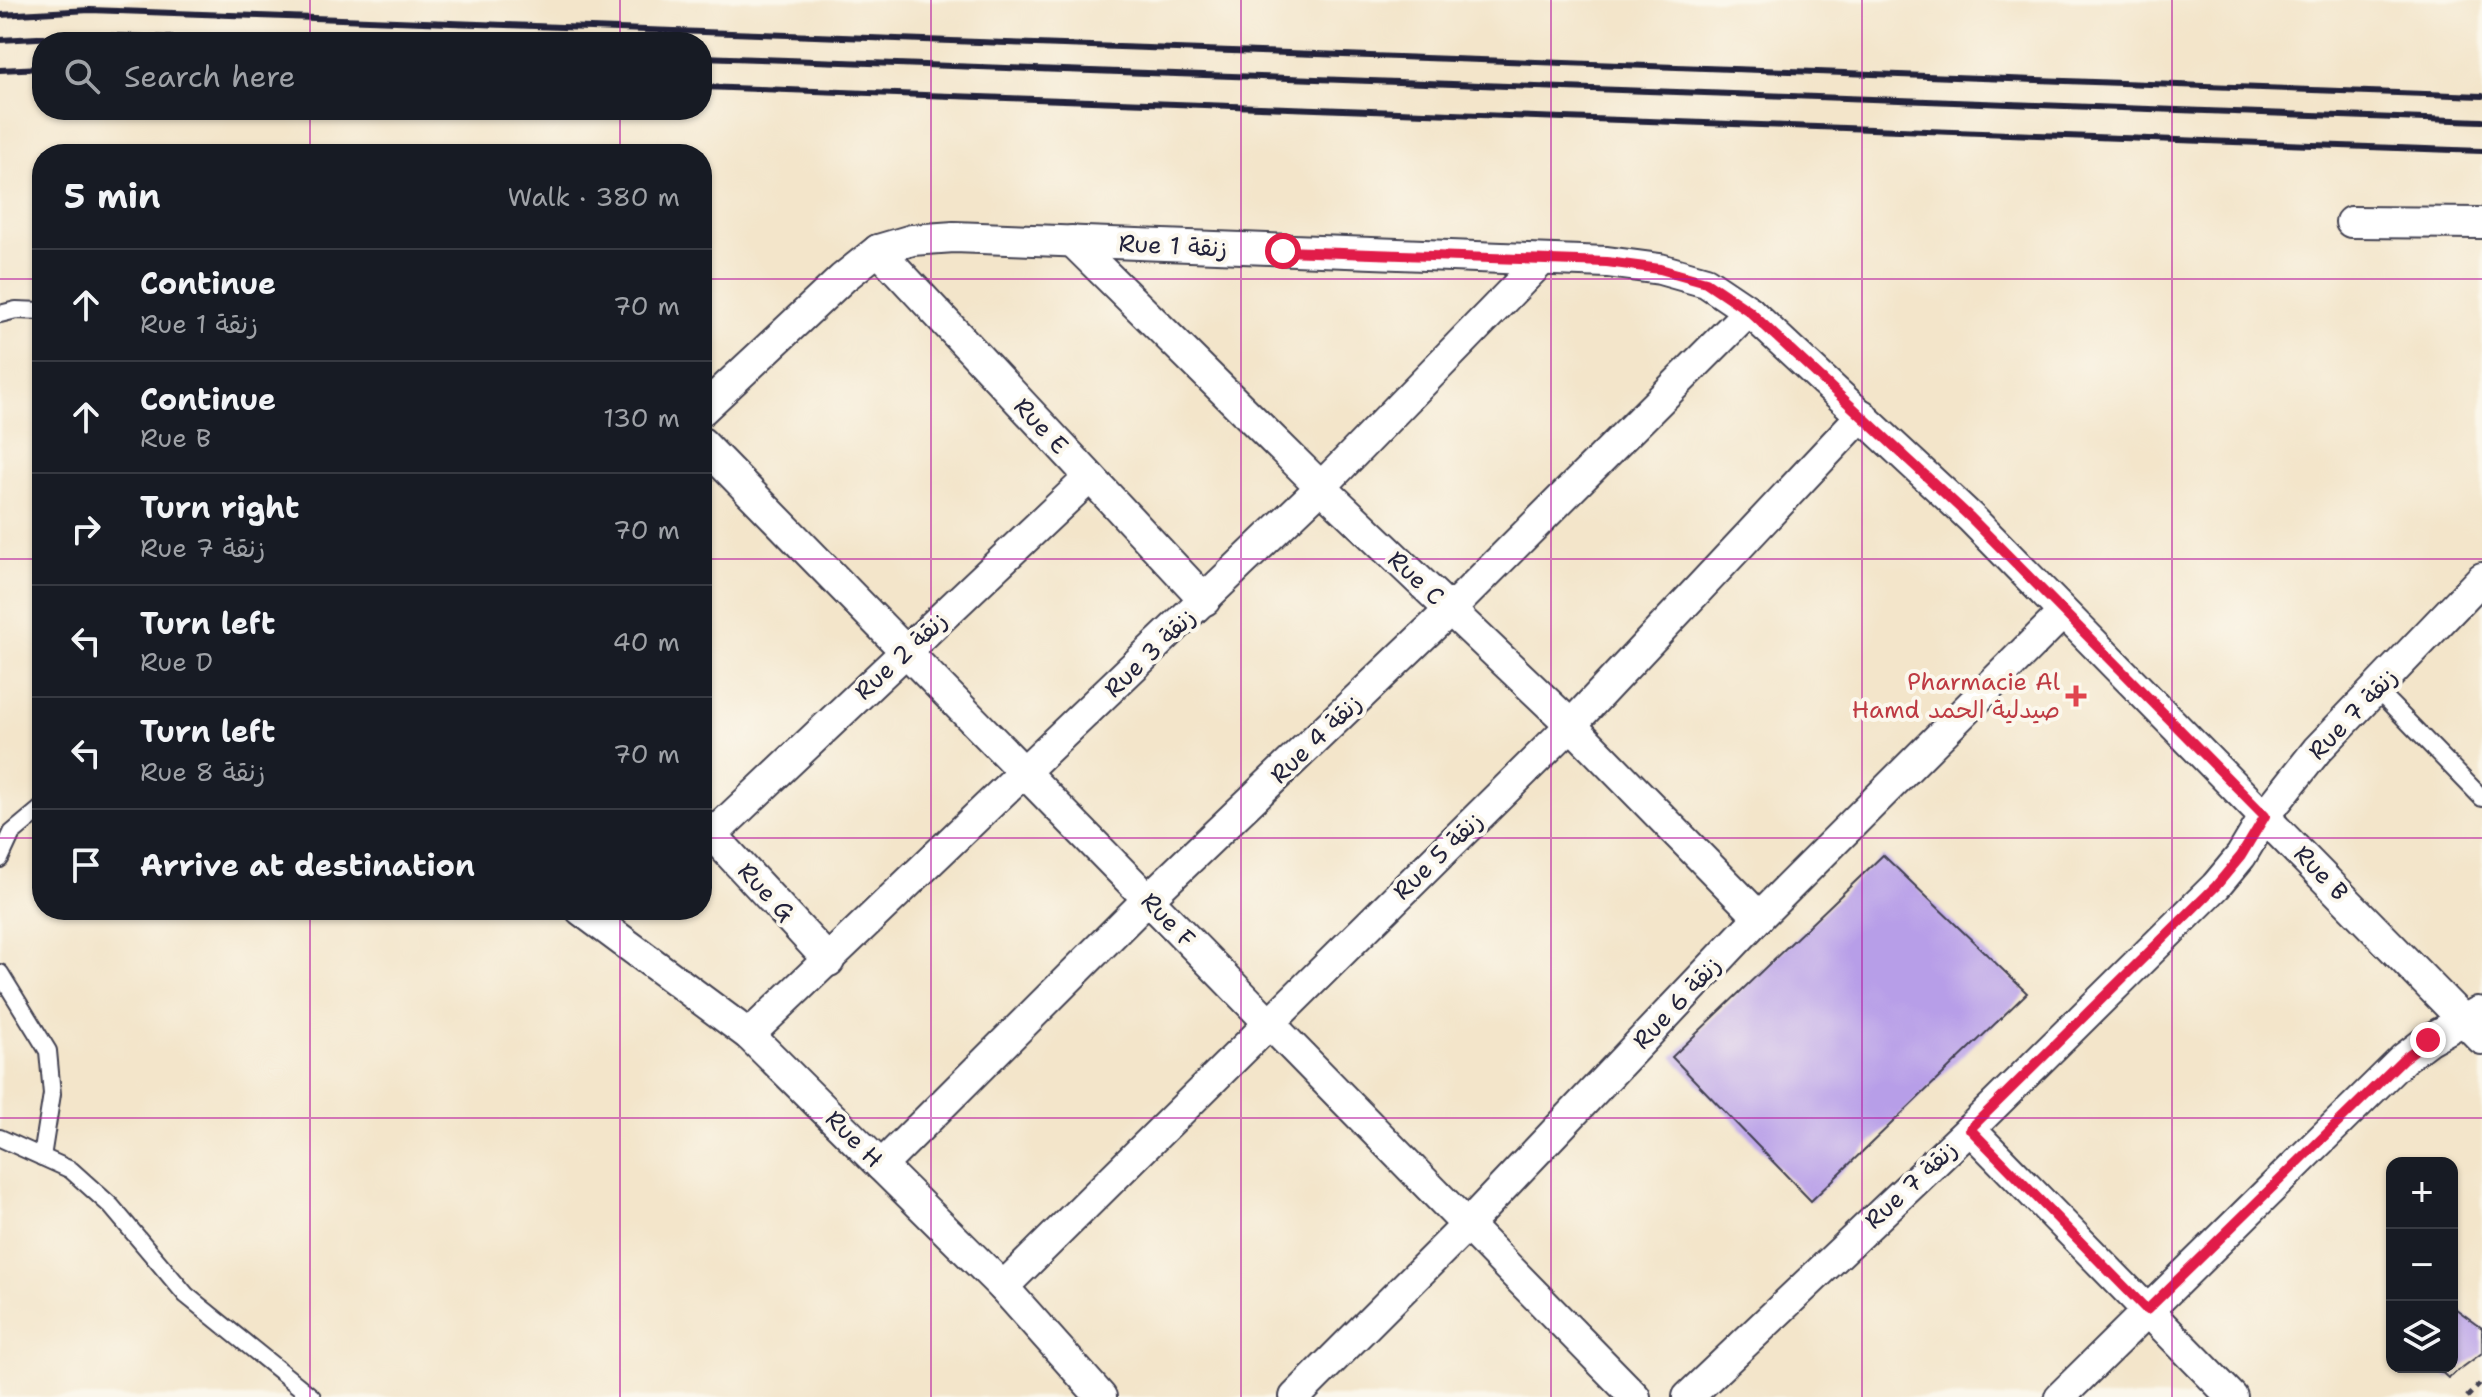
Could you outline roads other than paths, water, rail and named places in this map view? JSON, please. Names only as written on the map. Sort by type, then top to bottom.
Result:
[{"type":"street","points":[[2351,222],[2482,223]]},
{"type":"street","name":"Rue 1 زنقة","points":[[712,401],[843,278],[878,250],[912,240],[954,237],[1620,263],[1660,269],[1706,282]]},
{"type":"street","name":"Rue C","points":[[1072,241],[1321,487],[1571,725],[1759,917]]},
{"type":"street","name":"Rue E","points":[[878,250],[1205,600]]},
{"type":"street","name":"Rue 3 زنقة","points":[[749,1035],[1321,487],[1542,260]]},
{"type":"street","name":"Rue B","points":[[1706,282],[1749,311],[1971,518],[2265,816],[2476,1023]]},
{"type":"street","name":"Rue 4 زنقة","points":[[881,1166],[1148,899],[1450,610],[1749,311]]},
{"type":"street","name":"Rue 5 زنقة","points":[[1003,1287],[1571,725],[1862,415]]},
{"type":"street","name":"Rue F","points":[[712,453],[1635,1397]]},
{"type":"street","name":"Rue 2 زنقة","points":[[712,825],[905,652],[1089,478]]},
{"type":"street","name":"Rue 7 زنقة","points":[[1688,1397],[1970,1129],[2216,886],[2317,750],[2482,578]]},
{"type":"street","name":"Rue 6 زنقة","points":[[1295,1397],[1466,1226],[1759,917],[2063,613]]},
{"type":"street","name":"Rue G","points":[[712,834],[829,961]]},
{"type":"street","name":"Rue H","points":[[594,920],[749,1035],[1003,1287],[1101,1397]]},
{"type":"street","points":[[2060,1397],[2403,1059],[2476,1023]]},
{"type":"street","points":[[1970,1129],[2232,1397]]},
{"type":"lane","points":[[0,314],[32,311]]},
{"type":"lane","points":[[2377,690],[2482,798]]},
{"type":"lane","points":[[0,859],[12,833],[32,816]]},
{"type":"lane","points":[[0,973],[48,1051],[52,1094],[42,1157]]},
{"type":"lane","points":[[0,1138],[71,1170],[111,1206],[186,1295],[312,1397]]},
{"type":"railway","points":[[0,15],[90,10],[702,32]]},
{"type":"railway","points":[[712,32],[2482,96]]},
{"type":"railway","points":[[0,40],[32,38]]},
{"type":"railway","points":[[712,57],[2482,121]]},
{"type":"railway","points":[[0,70],[32,68]]},
{"type":"railway","points":[[712,87],[2482,151]]},
{"type":"place","name":"Pharmacie Al Hamd صيدلية الحمد","points":[[2076,696]]}]
